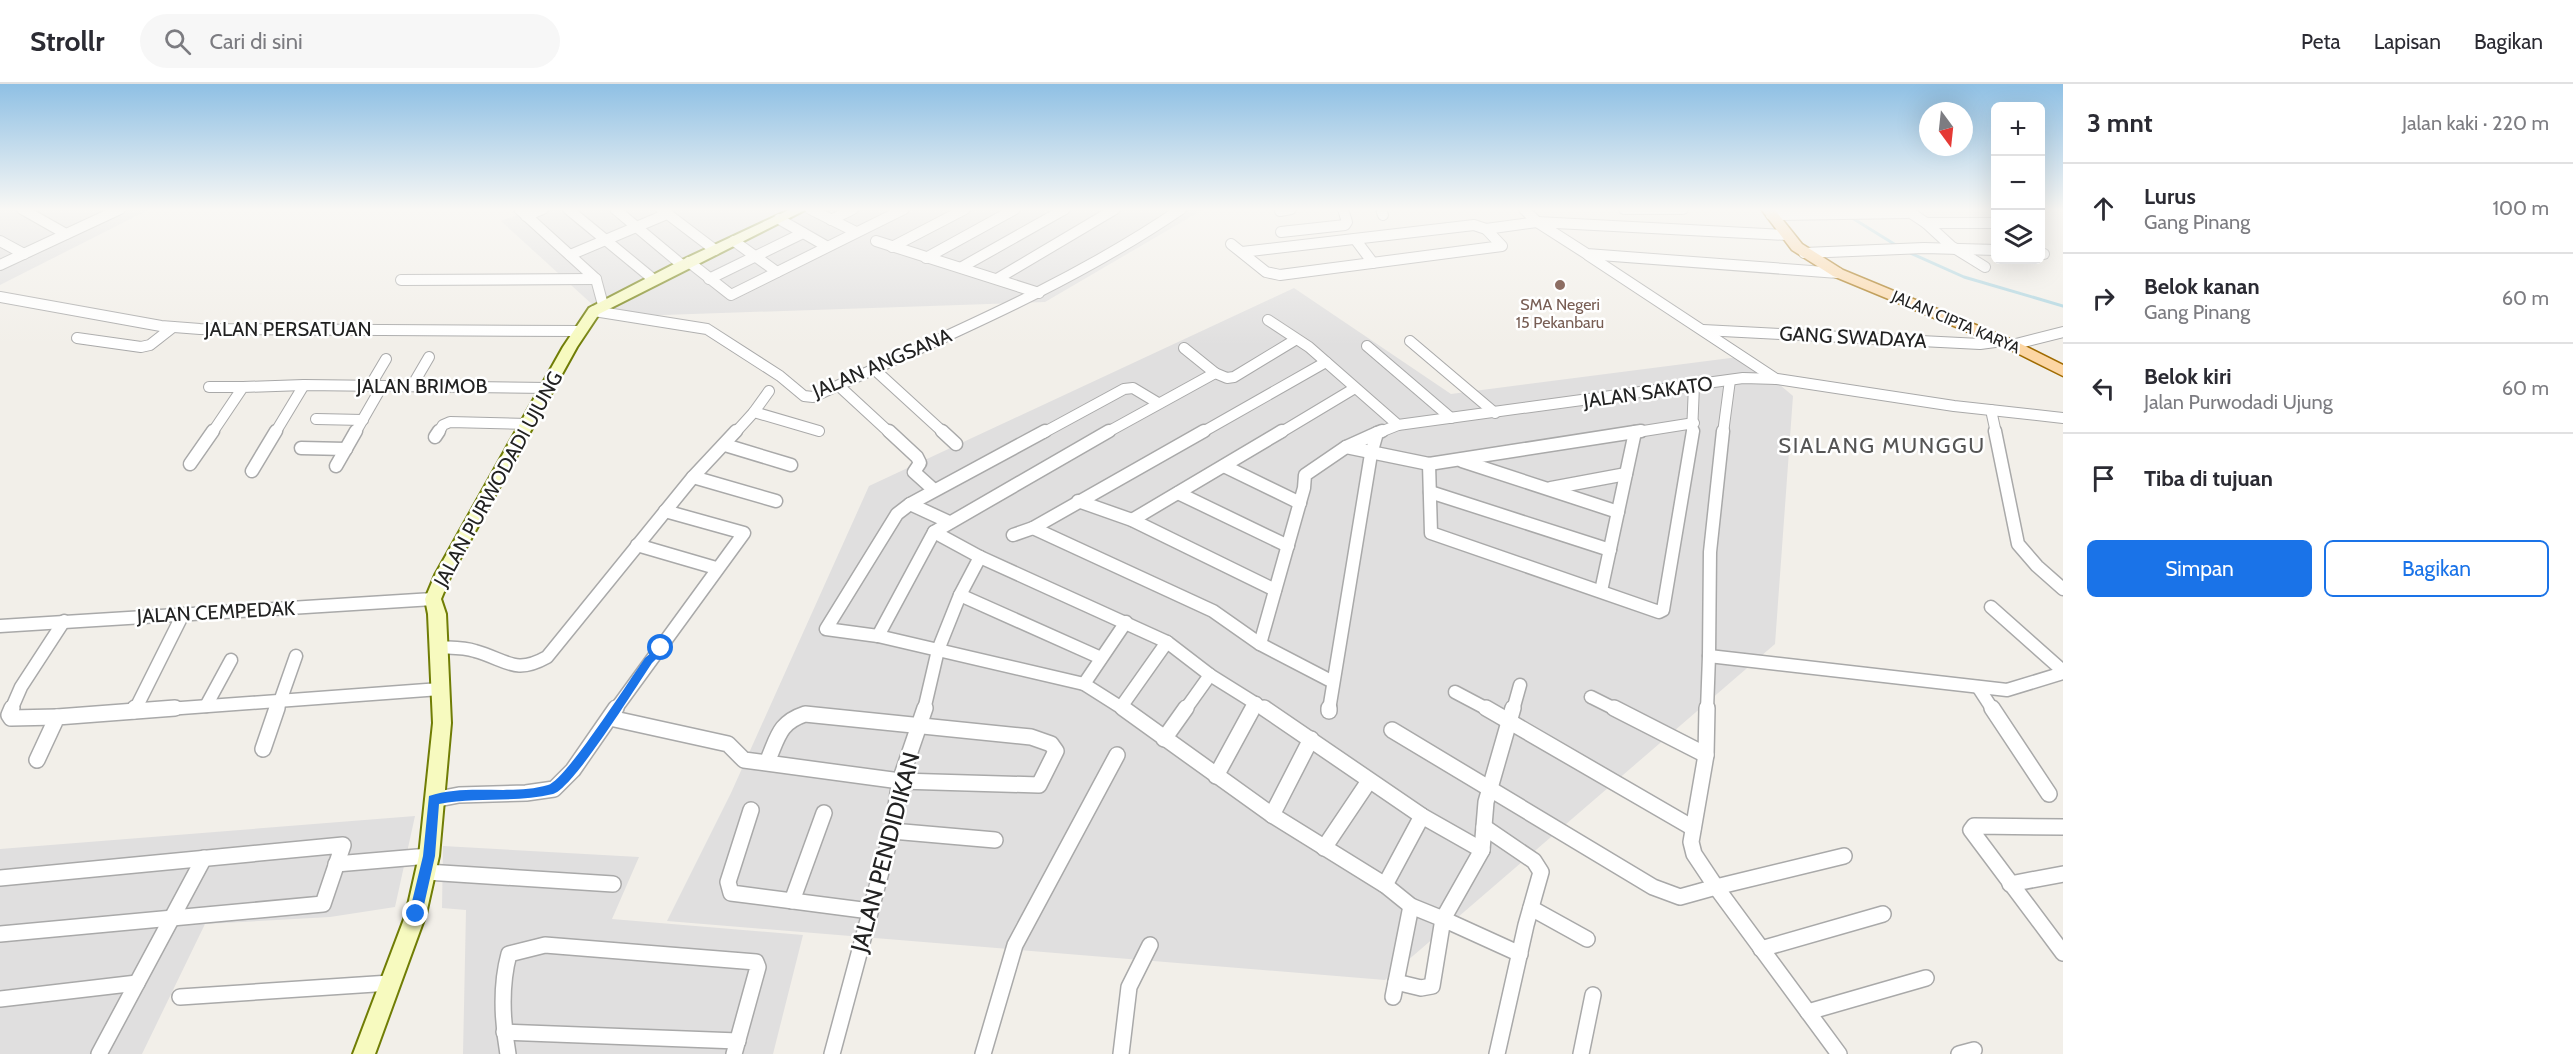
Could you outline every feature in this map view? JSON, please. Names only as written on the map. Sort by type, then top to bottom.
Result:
[{"type":"main road","name":"JALAN CIPTA KARYA","points":[[1806,254],[1838,273],[2007,343],[2063,371]]},
{"type":"street","points":[[0,266],[23,254]]},
{"type":"street","points":[[623,254],[653,279]]},
{"type":"street","points":[[674,254],[729,295],[810,254]]},
{"type":"street","name":"JALAN PURWODADI UJUNG","points":[[364,1054],[416,914],[427,864],[442,723],[437,614],[433,599],[443,575],[579,331],[599,308],[704,254]]},
{"type":"street","points":[[755,254],[777,272]]},
{"type":"street","points":[[709,279],[761,254]]},
{"type":"street","points":[[914,254],[962,267],[1039,293]]},
{"type":"street","points":[[926,258],[933,254]]},
{"type":"street","points":[[962,267],[985,254]]},
{"type":"street","points":[[997,279],[1038,254]]},
{"type":"street","name":"JALAN ANGSANA","points":[[599,308],[707,329],[808,397],[839,386],[1039,293],[1110,254]]},
{"type":"street","points":[[1245,254],[1266,272],[1276,275],[1439,254]]},
{"type":"street","points":[[1366,254],[1373,263]]},
{"type":"street","points":[[1587,254],[1777,379]]},
{"type":"street","points":[[1591,254],[1838,273]]},
{"type":"street","points":[[1964,254],[1985,267]]},
{"type":"street","points":[[570,255],[596,279],[599,308]]},
{"type":"street","points":[[401,280],[596,279]]},
{"type":"street","name":"JALAN PERSATUAN","points":[[0,297],[173,327],[200,329],[579,331]]},
{"type":"street","points":[[1268,320],[1294,340],[1309,347],[1398,425]]},
{"type":"street","points":[[77,338],[141,347],[150,345],[173,327]]},
{"type":"street","name":"GANG SWADAYA","points":[[1703,330],[1980,344],[2007,343],[2063,332]]},
{"type":"street","points":[[1184,348],[1215,373],[1227,378],[1294,340]]},
{"type":"street","points":[[1410,341],[1495,413]]},
{"type":"street","points":[[1366,346],[1451,418]]},
{"type":"street","points":[[412,386],[429,357]]},
{"type":"street","points":[[370,386],[386,358]]},
{"type":"street","points":[[1013,535],[1033,528],[1077,501],[1326,362]]},
{"type":"street","points":[[874,369],[956,444]]},
{"type":"street","points":[[878,636],[934,532],[1158,403],[1215,373]]},
{"type":"street","name":"JALAN SAKATO","points":[[1260,644],[1300,503],[1305,475],[1346,447],[1398,425],[1730,380],[1777,379],[1991,410],[2063,418]]},
{"type":"street","points":[[1730,380],[1708,560],[1709,656],[1706,755],[1691,842],[1694,854],[1716,887],[1839,1054]]},
{"type":"street","points":[[252,471],[300,385]]},
{"type":"street","name":"JALAN BRIMOB","points":[[209,387],[300,385],[549,388]]},
{"type":"street","points":[[1429,464],[1431,533],[1601,591],[1652,611],[1663,609],[1695,423],[1694,385]]},
{"type":"street","points":[[336,466],[382,386]]},
{"type":"street","points":[[839,386],[917,457],[920,463],[914,472],[934,490]]},
{"type":"street","points":[[190,464],[243,387]]},
{"type":"street","points":[[1158,403],[1133,388],[1124,389],[910,504],[897,514],[826,629],[878,636],[1084,684],[1121,706],[1272,815],[1385,885],[1411,906],[1521,954]]},
{"type":"street","points":[[1132,520],[1355,388]]},
{"type":"street","points":[[437,647],[473,650],[517,666],[531,666],[547,657],[693,477],[725,445],[769,391]]},
{"type":"street","points":[[1991,410],[2018,544],[2031,560],[2063,589]]},
{"type":"street","points":[[754,412],[819,431]]},
{"type":"street","points":[[316,419],[363,420]]},
{"type":"street","points":[[435,437],[443,425],[450,422],[528,424]]},
{"type":"street","points":[[1346,447],[1371,454],[1429,464],[1695,423]]},
{"type":"street","points":[[1601,591],[1635,432]]},
{"type":"street","points":[[1329,711],[1371,454],[1377,433]]},
{"type":"street","points":[[725,445],[791,465]]},
{"type":"street","points":[[301,448],[346,449]]},
{"type":"street","points":[[1459,460],[1618,512]]},
{"type":"street","points":[[1224,466],[1300,503]]},
{"type":"street","points":[[1548,489],[1626,474]]},
{"type":"street","points":[[693,477],[776,501]]},
{"type":"street","points":[[1430,492],[1610,550]]},
{"type":"street","points":[[1178,493],[1288,546]]},
{"type":"street","points":[[1077,501],[1132,520],[1275,590]]},
{"type":"street","points":[[910,504],[949,522]]},
{"type":"street","points":[[433,800],[459,795],[526,793],[554,789],[573,770],[744,532],[665,511]]},
{"type":"street","points":[[1033,528],[1213,611],[1260,644],[1334,682]]},
{"type":"street","points":[[934,532],[980,557],[1167,642],[1210,675],[1311,739],[1422,816],[1482,850]]},
{"type":"street","points":[[637,545],[716,568]]},
{"type":"street","name":"JALAN PENDIDIKAN","points":[[832,1054],[892,831],[900,780],[921,724],[938,650],[960,595],[980,557]]},
{"type":"street","points":[[960,595],[1101,658]]},
{"type":"street","name":"JALAN CEMPEDAK","points":[[0,626],[433,599]]},
{"type":"street","points":[[1991,607],[2063,672]]},
{"type":"street","points":[[134,711],[183,614]]},
{"type":"street","points":[[64,621],[21,687],[9,715],[10,718],[57,717],[440,689]]},
{"type":"street","points":[[1084,684],[1126,622]]},
{"type":"street","points":[[1121,706],[1167,642]]},
{"type":"street","points":[[263,749],[296,656]]},
{"type":"street","points":[[1709,656],[2007,690],[2063,672]]},
{"type":"street","points":[[206,706],[231,660]]},
{"type":"street","points":[[1164,739],[1210,675]]},
{"type":"street","points":[[1411,906],[1394,990],[1432,986],[1443,919],[1482,850],[1490,790],[1520,685]]},
{"type":"street","points":[[1978,687],[2049,794]]},
{"type":"street","points":[[1455,692],[1510,721],[1694,828]]},
{"type":"street","points":[[1592,697],[1706,755]]},
{"type":"street","points":[[1216,776],[1256,703]]},
{"type":"street","points":[[610,718],[728,744],[744,760],[900,780],[1038,785],[1056,756],[1056,751],[1051,744],[1031,737],[805,714],[789,718],[767,762]]},
{"type":"street","points":[[37,760],[57,717]]},
{"type":"street","points":[[1392,730],[1666,894],[1680,897],[1844,856]]},
{"type":"street","points":[[1272,815],[1311,739]]},
{"type":"street","points":[[983,1054],[1015,945],[1117,755]]},
{"type":"street","points":[[1324,848],[1370,781]]},
{"type":"street","points":[[751,810],[728,882],[730,892],[870,911]]},
{"type":"street","points":[[792,901],[824,813]]},
{"type":"street","points":[[1385,885],[1422,816]]},
{"type":"street","points":[[1484,827],[1534,861],[1541,872],[1497,1054]]},
{"type":"street","points":[[2061,947],[1977,841],[1972,828],[2063,827]]},
{"type":"street","points":[[892,831],[994,840]]},
{"type":"street","points":[[0,878],[343,845],[323,904],[0,934]]},
{"type":"street","points":[[99,1054],[204,858]]},
{"type":"street","points":[[336,864],[427,864],[613,884]]},
{"type":"street","points":[[2010,884],[2063,874]]},
{"type":"street","points":[[1531,908],[1587,939]]},
{"type":"street","points":[[1761,949],[1882,914]]},
{"type":"street","points":[[504,1032],[736,1048],[758,967],[756,962],[545,945],[508,954],[504,969],[504,1032],[508,1054]]},
{"type":"street","points":[[1121,1054],[1128,987],[1150,945]]},
{"type":"street","points":[[1808,1012],[1926,978]]},
{"type":"street","points":[[0,999],[137,983]]},
{"type":"street","points":[[180,997],[390,983]]},
{"type":"street","points":[[1581,1054],[1593,994]]},
{"type":"shaded area","points":[[0,254],[61,254],[0,285]]},
{"type":"shaded area","points":[[537,254],[1127,254],[1045,302],[606,317]]},
{"type":"shaded area","points":[[1294,288],[1451,394],[1746,356],[1793,396],[1775,644],[1385,980],[667,921],[731,793],[869,486]]},
{"type":"shaded area","points":[[415,816],[395,907],[330,917],[205,924],[142,1054],[0,1054],[0,849]]},
{"type":"shaded area","points":[[443,846],[639,857],[612,919],[803,935],[773,1054],[463,1054],[466,910],[442,908]]},
{"type":"waterway","points":[[1913,254],[1964,277],[2063,306]]},
{"type":"place","name":"SMA Negeri 15 Pekanbaru","points":[[1560,285]]},
{"type":"district","name":"SIALANG MUNGGU","points":[[1882,445]]},
{"type":"route","points":[[416,914],[429,856],[433,800],[459,795],[526,793],[554,789],[573,770],[649,660],[661,648]]}]
